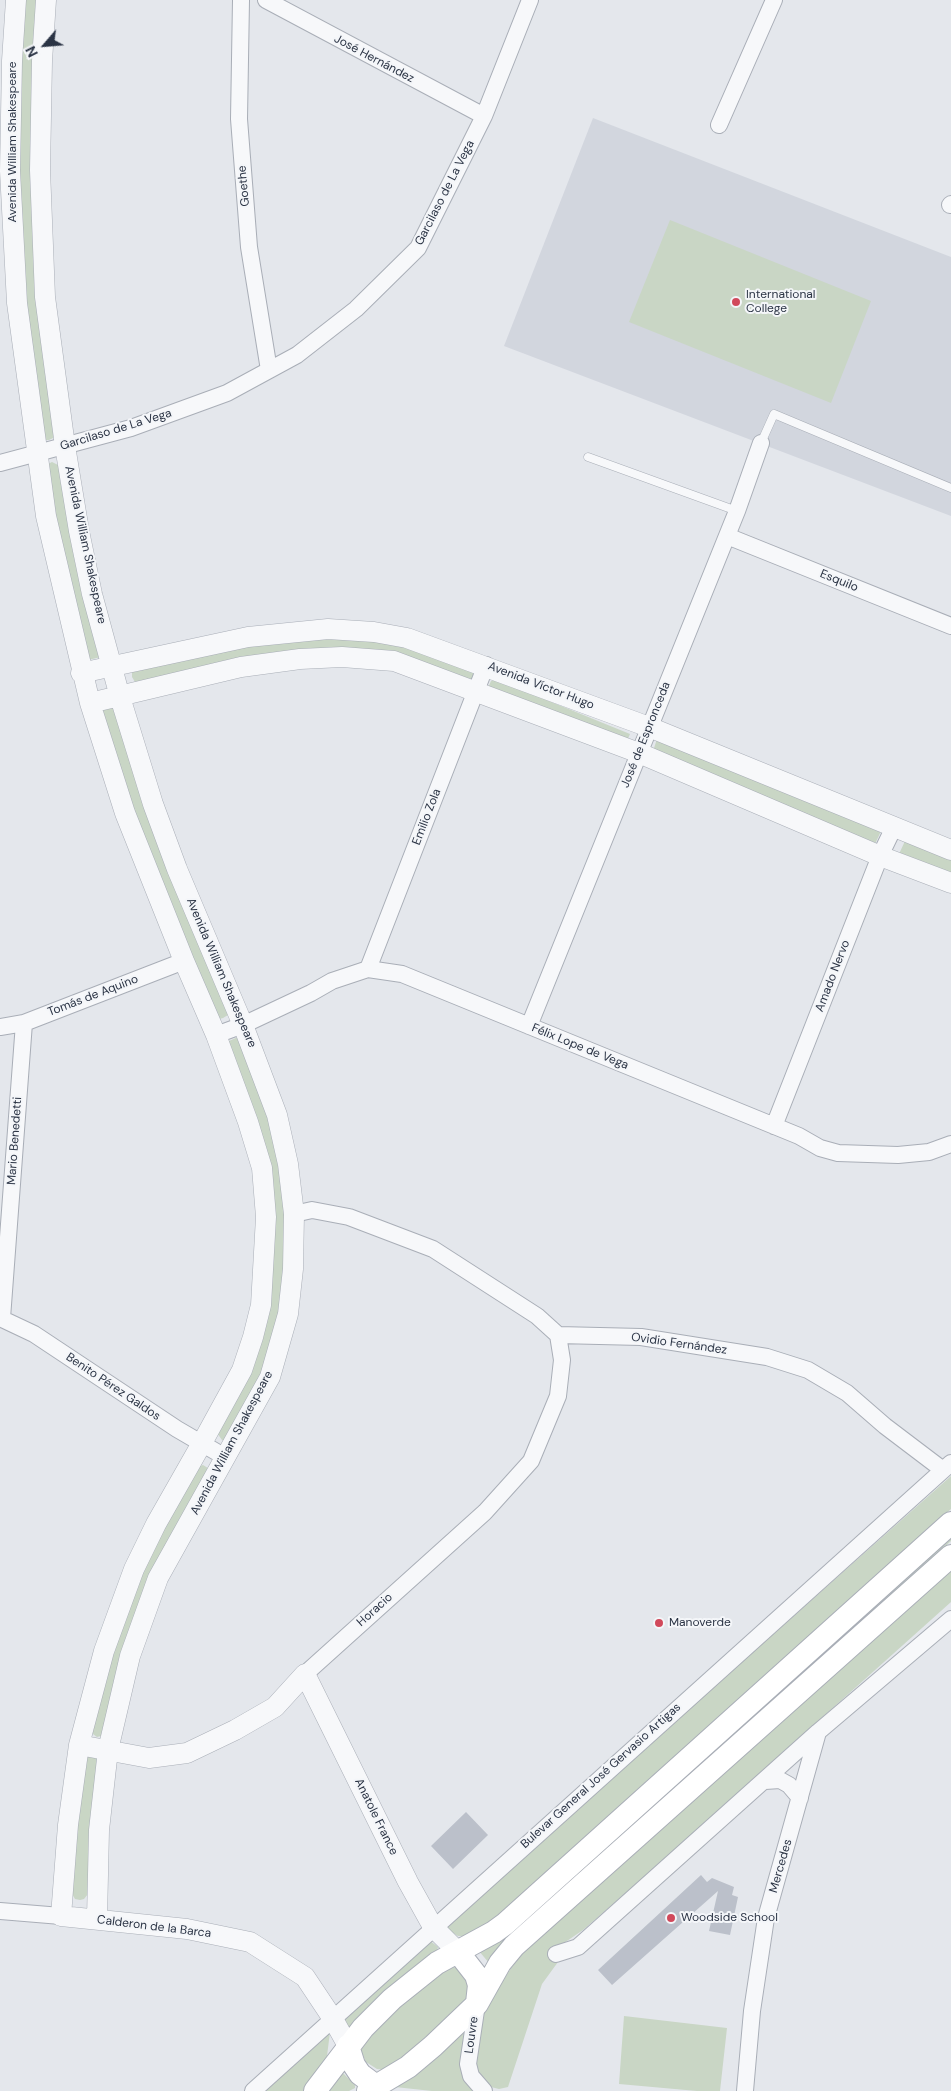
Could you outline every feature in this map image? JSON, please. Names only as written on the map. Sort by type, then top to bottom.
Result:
[{"type":"main road","points":[[315,2091],[368,2022],[414,1980],[437,1963],[504,1924],[951,1523]]},
{"type":"main road","points":[[348,2046],[354,2065],[360,2074],[378,2089],[434,2046],[477,2004],[500,1963],[514,1946],[951,1556]]},
{"type":"main road","points":[[458,1952],[476,1975],[479,1986],[477,2004]]},
{"type":"street","name":"Avenida William Shakespeare","points":[[16,0],[6,60],[5,172],[17,303],[46,516],[81,673],[90,703],[125,813],[184,961],[216,1035],[248,1122],[262,1168],[266,1217],[261,1304],[242,1370],[168,1500],[134,1569],[104,1651],[79,1746],[68,1826],[61,1916]]},
{"type":"street","name":"Avenida William Shakespeare","points":[[46,0],[42,61],[40,170],[45,297],[65,446],[92,594],[120,697],[153,804],[177,869],[243,1025],[277,1115],[288,1164],[294,1214],[293,1269],[288,1314],[270,1377],[158,1578],[130,1656],[108,1750],[99,1830],[97,1920]]},
{"type":"street","name":"Goethe","points":[[241,0],[238,119],[249,246],[269,370]]},
{"type":"street","name":"José Hernández","points":[[266,0],[484,116]]},
{"type":"street","name":"Garcilaso de La Vega","points":[[0,463],[131,428],[227,393],[298,356],[356,309],[418,248],[484,116],[530,0]]},
{"type":"street","points":[[719,126],[774,0]]},
{"type":"street","name":"José de Espronceda","points":[[528,1026],[727,536],[762,443]]},
{"type":"street","name":"Esquilo","points":[[727,536],[951,626]]},
{"type":"street","name":"Avenida Víctor Hugo","points":[[81,673],[248,638],[328,629],[374,632],[407,638],[486,665],[649,727],[951,850]]},
{"type":"street","points":[[90,703],[241,667],[300,659],[342,657],[394,661],[639,753],[880,856],[951,883]]},
{"type":"street","name":"Emilio Zola","points":[[368,969],[486,665]]},
{"type":"street","name":"Amado Nervo","points":[[774,1126],[880,856],[894,827]]},
{"type":"street","name":"Tomás de Aquino","points":[[0,1027],[24,1022],[184,961]]},
{"type":"street","name":"Félix Lope de Vega","points":[[216,1035],[243,1025],[332,981],[368,969],[402,974],[799,1136],[820,1148],[838,1153],[898,1155],[929,1152],[951,1144]]},
{"type":"street","name":"Mario Benedetti","points":[[1,1318],[24,1022]]},
{"type":"street","points":[[294,1214],[312,1210],[349,1217],[434,1249],[530,1311],[558,1335]]},
{"type":"street","name":"Benito Pérez Galdos","points":[[1,1318],[34,1334],[177,1429],[226,1457]]},
{"type":"street","name":"Ovidio Fernández","points":[[558,1335],[641,1337],[767,1357],[808,1370],[847,1393],[885,1426],[947,1466]]},
{"type":"street","name":"Horacio","points":[[79,1746],[149,1758],[188,1753],[235,1730],[275,1707],[305,1674],[485,1512],[531,1461],[558,1396],[562,1360],[558,1335]]},
{"type":"street","name":"Bulevar General José Gervasio Artigas","points":[[253,2091],[947,1466]]},
{"type":"street","points":[[556,1954],[578,1946],[818,1732],[951,1619]]},
{"type":"street","name":"Anatole France","points":[[305,1674],[408,1882],[433,1928],[458,1952]]},
{"type":"street","name":"Mercedes","points":[[745,2091],[752,2011],[766,1918],[818,1732]]},
{"type":"street","points":[[765,1781],[780,1780],[789,1784],[800,1798]]},
{"type":"street","name":"Calderon de la Barca","points":[[0,1911],[187,1929],[250,1942],[306,1976],[348,2046]]},
{"type":"street","name":"Louvre","points":[[477,2004],[468,2064],[471,2076],[484,2091]]},
{"type":"lane","points":[[762,443],[774,414],[951,488]]},
{"type":"lane","points":[[588,457],[737,511]]},
{"type":"shaded area","name":"International College","points":[[593,118],[951,257],[951,516],[504,346]]},
{"type":"green space","points":[[24,0],[38,0],[55,433],[53,438],[49,440],[45,440],[25,300],[19,168],[19,62]]},
{"type":"green space","points":[[670,220],[871,301],[831,403],[629,322]]},
{"type":"green space","points":[[52,462],[60,466],[101,657],[88,660],[59,538],[48,464]]},
{"type":"green space","points":[[338,637],[408,644],[475,673],[472,681],[404,658],[135,682],[132,677],[132,670],[261,644]]},
{"type":"green space","points":[[495,679],[630,734],[627,741],[488,688],[491,681]]},
{"type":"green space","points":[[114,704],[228,1010],[228,1015],[223,1018],[219,1019],[157,876],[99,709]]},
{"type":"green space","points":[[657,739],[881,831],[875,844],[653,751]]},
{"type":"green space","points":[[905,841],[951,859],[951,875],[899,854]]},
{"type":"green space","points":[[238,1037],[270,1117],[288,1214],[281,1314],[264,1376],[226,1441],[222,1440],[217,1433],[250,1371],[273,1217],[228,1046],[229,1041]]},
{"type":"green space","points":[[203,1465],[211,1470],[101,1736],[97,1737],[91,1729],[108,1654],[139,1570],[198,1467]]},
{"type":"green space","points":[[951,1476],[951,1509],[516,1905],[466,1936],[458,1936],[444,1927]]},
{"type":"green space","points":[[951,1535],[951,1541],[827,1652],[490,1964],[478,1950]]},
{"type":"green space","points":[[951,1565],[951,1602],[643,1878],[583,1930],[564,1943],[551,1960],[558,1962],[542,1984],[508,2087],[499,2089],[491,2087],[476,2071],[475,2053],[485,2006],[532,1941]]},
{"type":"green space","points":[[88,1757],[97,1759],[88,1894],[84,1899],[80,1900],[75,1899],[72,1894],[76,1827],[85,1761]]},
{"type":"green space","points":[[429,1940],[438,1947],[437,1951],[386,1990],[347,2030],[340,2015]]},
{"type":"green space","points":[[454,1967],[461,1971],[472,1988],[466,2001],[414,2052],[386,2070],[377,2069],[366,2062],[361,2051],[362,2040],[443,1968]]},
{"type":"green space","points":[[624,2016],[727,2028],[720,2091],[697,2091],[619,2084]]},
{"type":"green space","points":[[465,2030],[462,2073],[464,2079],[474,2091],[432,2091],[395,2087]]},
{"type":"green space","points":[[330,2032],[327,2056],[324,2063],[303,2091],[259,2091]]},
{"type":"green space","points":[[342,2072],[355,2085],[355,2088],[349,2091],[324,2091]]},
{"type":"building","points":[[466,1812],[488,1835],[453,1869],[431,1846]]},
{"type":"building","name":"Woodside School","points":[[701,1875],[707,1882],[712,1878],[734,1887],[732,1895],[738,1897],[730,1935],[709,1931],[718,1891],[612,1985],[598,1970]]},
{"type":"place","name":"International College","points":[[736,302]]},
{"type":"place","name":"Manoverde","points":[[659,1623]]},
{"type":"place","name":"Woodside School","points":[[671,1918]]}]
